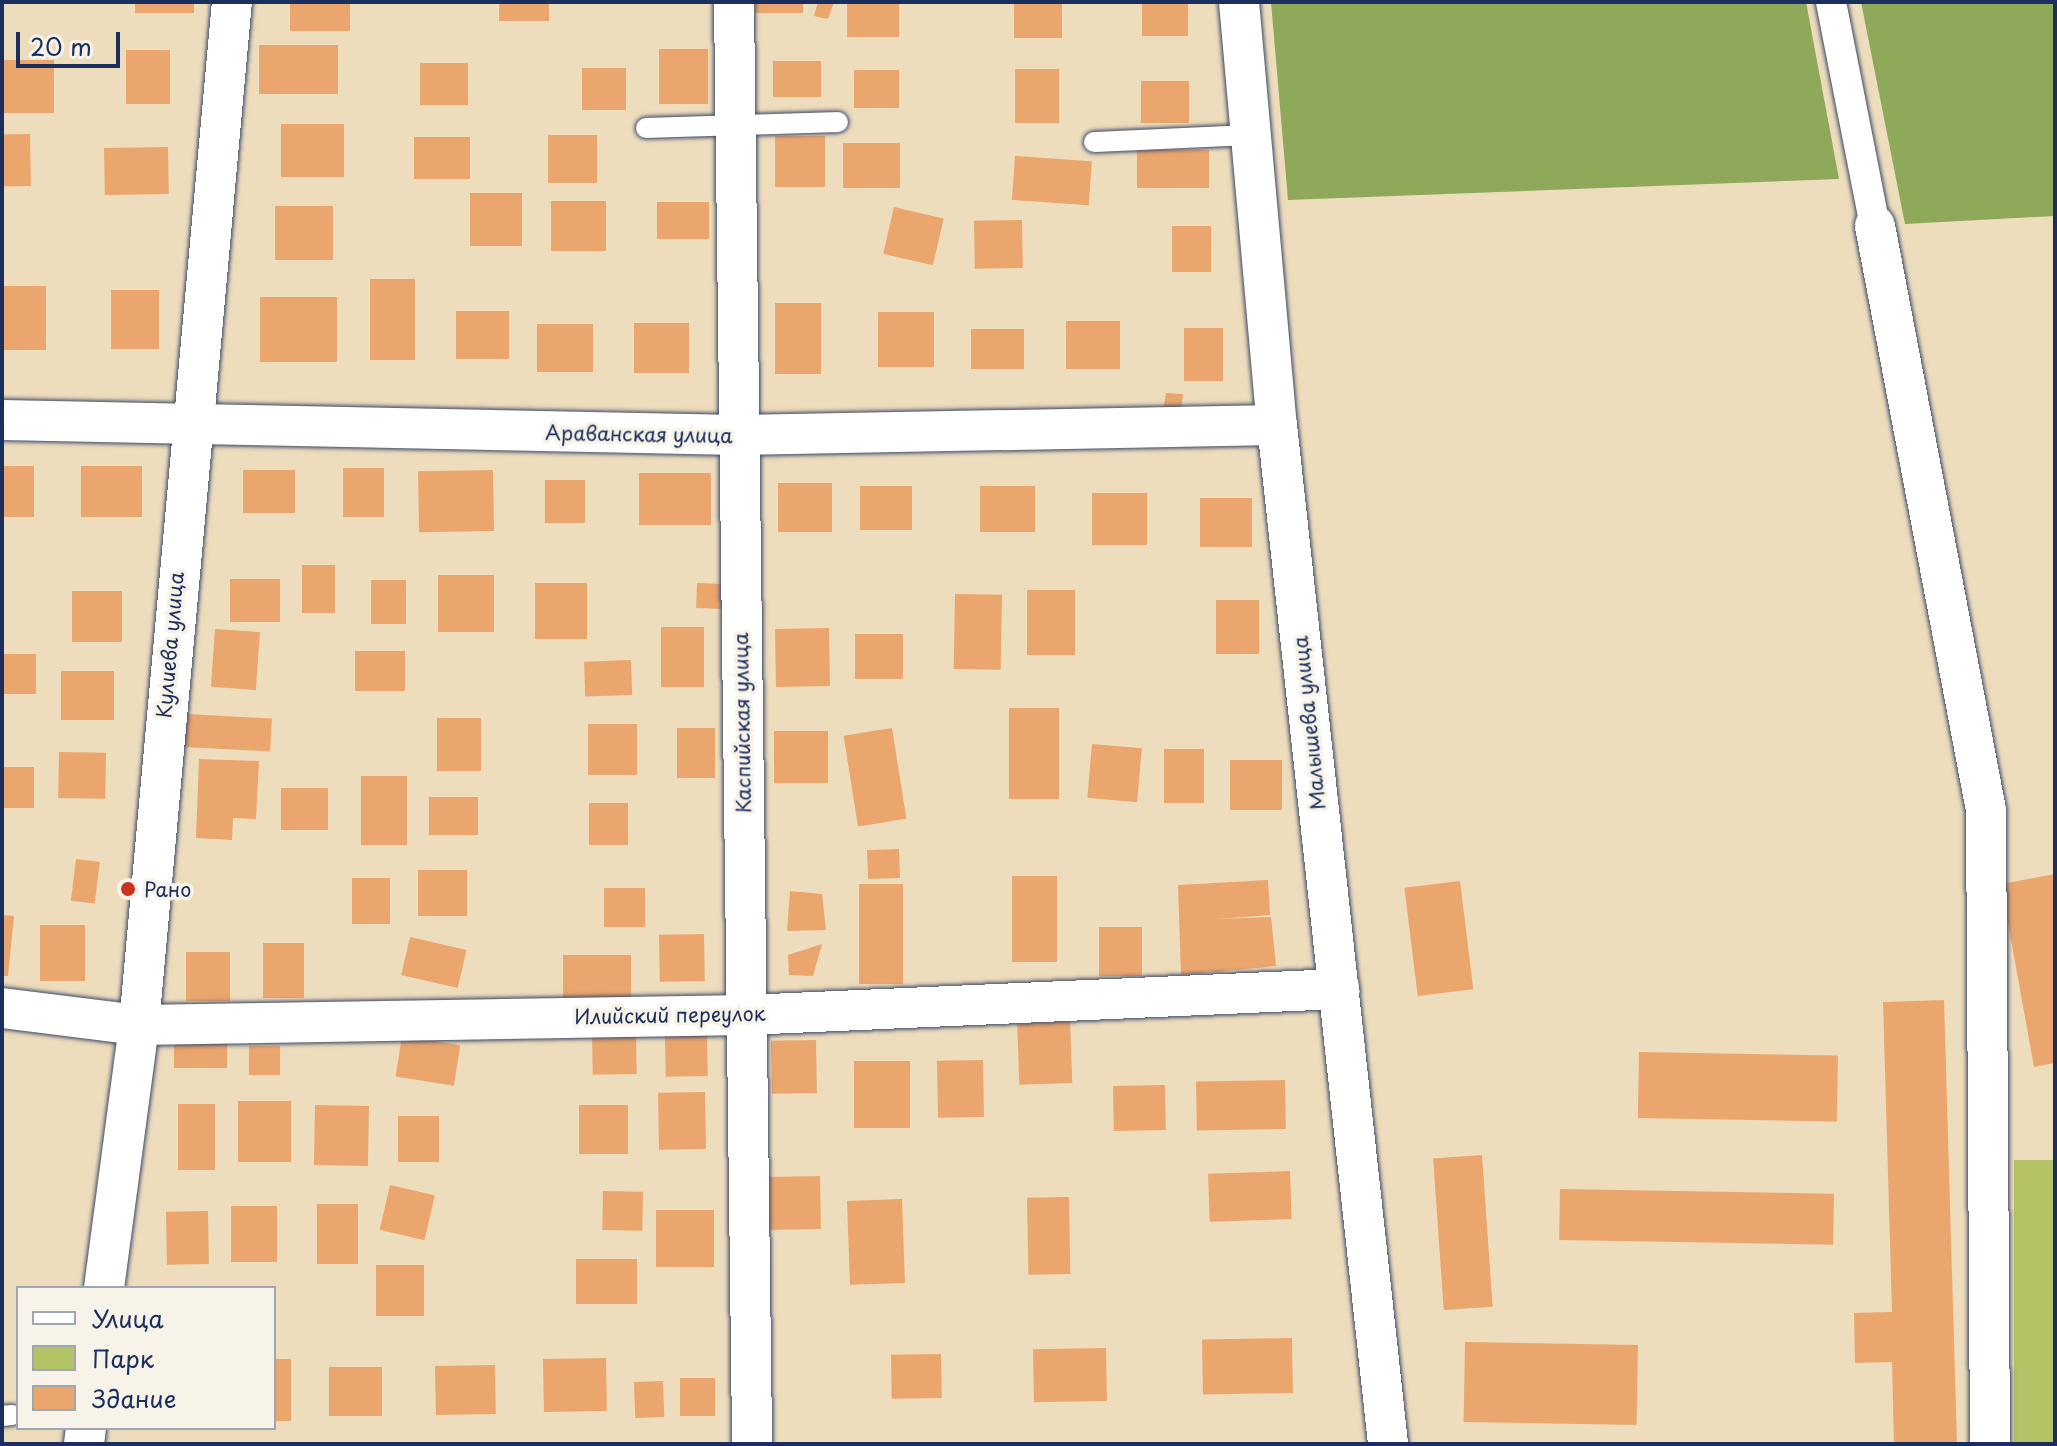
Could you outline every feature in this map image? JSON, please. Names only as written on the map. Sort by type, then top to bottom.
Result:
[{"type":"street","name":"Кулиева улица","points":[[104,1286],[139,1025],[188,427],[232,2]]},
{"type":"street","name":"Каспийская улица","points":[[734,2],[752,1444]]},
{"type":"street","name":"Малышева улица","points":[[1239,2],[1277,425],[1388,1444]]},
{"type":"street","points":[[1831,2],[1986,810],[1990,1444]]},
{"type":"street","name":"Араванская улица","points":[[2,420],[188,427],[738,435],[1277,425]]},
{"type":"street","name":"Илийский переулок","points":[[2,1008],[139,1025],[746,1015],[1339,989]]},
{"type":"lane","points":[[646,128],[838,122]]},
{"type":"lane","points":[[1094,142],[1251,135]]},
{"type":"green space","points":[[1271,2],[1806,2],[1839,179],[1288,200]]},
{"type":"green space","points":[[1861,2],[2055,2],[2055,216],[1905,224]]},
{"type":"green space","points":[[2014,1160],[2055,1160],[2055,1444],[2014,1444]]},
{"type":"building","points":[[135,2],[194,2],[194,13],[135,13]]},
{"type":"building","points":[[290,2],[350,2],[350,31],[290,31]]},
{"type":"building","points":[[499,2],[549,2],[549,21],[499,21]]},
{"type":"building","points":[[755,2],[803,2],[803,13],[755,13]]},
{"type":"building","points":[[818,2],[834,2],[828,19],[814,16]]},
{"type":"building","points":[[847,2],[899,2],[899,37],[847,37]]},
{"type":"building","points":[[1014,2],[1062,2],[1062,38],[1014,38]]},
{"type":"building","points":[[1142,2],[1188,2],[1188,36],[1142,36]]},
{"type":"building","points":[[259,45],[338,45],[338,94],[259,94]]},
{"type":"building","points":[[659,49],[708,49],[708,104],[659,104]]},
{"type":"building","points":[[126,50],[170,50],[170,104],[126,104]]},
{"type":"building","points":[[2,60],[54,60],[54,113],[2,113]]},
{"type":"building","points":[[773,61],[821,61],[821,97],[773,97]]},
{"type":"building","points":[[420,63],[468,63],[468,105],[420,105]]},
{"type":"building","points":[[582,68],[626,68],[626,110],[582,110]]},
{"type":"building","points":[[1015,69],[1059,69],[1059,123],[1015,123]]},
{"type":"building","points":[[854,70],[899,70],[899,108],[854,108]]},
{"type":"building","points":[[1141,81],[1189,81],[1189,123],[1141,123]]},
{"type":"building","points":[[281,124],[344,124],[344,177],[281,177]]},
{"type":"building","points":[[2,134],[30,134],[31,186],[3,186]]},
{"type":"building","points":[[548,135],[597,135],[597,183],[548,183]]},
{"type":"building","points":[[775,136],[825,136],[825,187],[775,187]]},
{"type":"building","points":[[414,137],[470,137],[470,179],[414,179]]},
{"type":"building","points":[[843,143],[900,143],[900,188],[843,188]]},
{"type":"building","points":[[168,147],[169,194],[105,195],[104,148]]},
{"type":"building","points":[[1137,150],[1209,150],[1209,188],[1137,188]]},
{"type":"building","points":[[1015,156],[1092,161],[1089,205],[1012,200]]},
{"type":"building","points":[[470,193],[522,193],[522,246],[470,246]]},
{"type":"building","points":[[551,201],[606,201],[606,251],[551,251]]},
{"type":"building","points":[[657,202],[709,202],[709,239],[657,239]]},
{"type":"building","points":[[275,206],[333,206],[333,260],[275,260]]},
{"type":"building","points":[[894,207],[944,218],[933,265],[883,254]]},
{"type":"building","points":[[1022,220],[1023,268],[975,269],[974,221]]},
{"type":"building","points":[[1172,226],[1211,226],[1211,272],[1172,272]]},
{"type":"building","points":[[370,279],[415,279],[415,360],[370,360]]},
{"type":"building","points":[[2,286],[46,286],[46,350],[2,350]]},
{"type":"building","points":[[111,290],[159,290],[159,349],[111,349]]},
{"type":"building","points":[[260,297],[337,297],[337,362],[260,362]]},
{"type":"building","points":[[775,303],[821,303],[821,374],[775,374]]},
{"type":"building","points":[[456,311],[509,311],[509,359],[456,359]]},
{"type":"building","points":[[878,312],[934,312],[934,367],[878,367]]},
{"type":"building","points":[[1066,321],[1120,321],[1120,369],[1066,369]]},
{"type":"building","points":[[634,323],[689,323],[689,373],[634,373]]},
{"type":"building","points":[[537,324],[593,324],[593,372],[537,372]]},
{"type":"building","points":[[1184,328],[1223,328],[1223,381],[1184,381]]},
{"type":"building","points":[[971,329],[1024,329],[1024,369],[971,369]]},
{"type":"building","points":[[1166,393],[1183,394],[1181,411],[1163,411]]},
{"type":"building","points":[[2,466],[34,466],[34,517],[2,517]]},
{"type":"building","points":[[81,466],[142,466],[142,517],[81,517]]},
{"type":"building","points":[[343,468],[384,468],[384,517],[343,517]]},
{"type":"building","points":[[243,470],[295,470],[295,513],[243,513]]},
{"type":"building","points":[[493,470],[494,531],[419,532],[418,471]]},
{"type":"building","points":[[639,473],[711,473],[711,525],[639,525]]},
{"type":"building","points":[[545,480],[585,480],[585,523],[545,523]]},
{"type":"building","points":[[778,483],[832,483],[832,532],[778,532]]},
{"type":"building","points":[[860,486],[912,486],[912,530],[860,530]]},
{"type":"building","points":[[980,486],[1035,486],[1035,532],[980,532]]},
{"type":"building","points":[[1092,493],[1147,493],[1147,545],[1092,545]]},
{"type":"building","points":[[1200,498],[1252,498],[1252,547],[1200,547]]},
{"type":"building","points":[[302,565],[335,565],[335,613],[302,613]]},
{"type":"building","points":[[438,575],[494,575],[494,632],[438,632]]},
{"type":"building","points":[[230,579],[280,579],[280,622],[230,622]]},
{"type":"building","points":[[371,580],[406,580],[406,624],[371,624]]},
{"type":"building","points":[[535,583],[587,583],[587,639],[535,639]]},
{"type":"building","points":[[697,583],[724,584],[723,609],[696,608]]},
{"type":"building","points":[[1027,590],[1075,590],[1075,655],[1027,655]]},
{"type":"building","points":[[72,591],[122,591],[122,642],[72,642]]},
{"type":"building","points":[[955,594],[1002,595],[1001,670],[954,669]]},
{"type":"building","points":[[1216,600],[1259,600],[1259,654],[1216,654]]},
{"type":"building","points":[[661,627],[704,627],[704,687],[661,687]]},
{"type":"building","points":[[829,628],[830,686],[776,687],[775,629]]},
{"type":"building","points":[[215,629],[260,632],[256,690],[211,687]]},
{"type":"building","points":[[855,634],[903,634],[903,679],[855,679]]},
{"type":"building","points":[[355,651],[405,651],[405,691],[355,691]]},
{"type":"building","points":[[2,654],[36,654],[36,694],[2,694]]},
{"type":"building","points":[[631,660],[632,695],[585,697],[584,662]]},
{"type":"building","points":[[61,671],[114,671],[114,720],[61,720]]},
{"type":"building","points":[[1009,708],[1059,708],[1059,799],[1009,799]]},
{"type":"building","points":[[186,714],[272,719],[270,751],[184,747]]},
{"type":"building","points":[[437,718],[481,718],[481,771],[437,771]]},
{"type":"building","points":[[588,724],[637,724],[637,775],[588,775]]},
{"type":"building","points":[[677,728],[715,728],[715,778],[677,778]]},
{"type":"building","points":[[892,728],[906,819],[858,827],[844,736]]},
{"type":"building","points":[[774,731],[828,731],[828,783],[774,783]]},
{"type":"building","points":[[1092,744],[1142,748],[1137,802],[1087,798]]},
{"type":"building","points":[[1164,749],[1204,749],[1204,803],[1164,803]]},
{"type":"building","points":[[59,752],[106,753],[105,799],[58,798]]},
{"type":"building","points":[[199,759],[259,761],[256,819],[233,818],[232,840],[196,838]]},
{"type":"building","points":[[1230,760],[1282,760],[1282,810],[1230,810]]},
{"type":"building","points":[[2,767],[34,767],[34,808],[2,808]]},
{"type":"building","points":[[361,776],[407,776],[407,845],[361,845]]},
{"type":"building","points":[[281,788],[328,788],[328,830],[281,830]]},
{"type":"building","points":[[429,797],[478,797],[478,835],[429,835]]},
{"type":"building","points":[[589,803],[628,803],[628,845],[589,845]]},
{"type":"building","points":[[899,849],[900,878],[868,879],[867,850]]},
{"type":"building","points":[[76,859],[100,862],[95,904],[71,901]]},
{"type":"building","points":[[418,870],[467,870],[467,916],[418,916]]},
{"type":"building","points":[[2055,874],[2055,1063],[2034,1067],[2001,884]]},
{"type":"building","points":[[1012,876],[1057,876],[1057,962],[1012,962]]},
{"type":"building","points":[[352,878],[390,878],[390,924],[352,924]]},
{"type":"building","points":[[1268,880],[1270,915],[1217,919],[1271,917],[1276,966],[1181,975],[1178,885]]},
{"type":"building","points":[[1460,881],[1473,989],[1418,996],[1404,888]]},
{"type":"building","points":[[859,884],[903,884],[903,984],[859,984]]},
{"type":"building","points":[[604,888],[645,888],[645,927],[604,927]]},
{"type":"building","points":[[790,891],[822,894],[826,930],[787,931]]},
{"type":"building","points":[[2,915],[14,916],[8,976],[2,976]]},
{"type":"building","points":[[40,925],[85,925],[85,981],[40,981]]},
{"type":"building","points":[[1099,927],[1142,927],[1142,976],[1099,976]]},
{"type":"building","points":[[704,934],[705,981],[660,982],[659,935]]},
{"type":"building","points":[[410,937],[467,950],[458,988],[401,975]]},
{"type":"building","points":[[263,943],[304,943],[304,998],[263,998]]},
{"type":"building","points":[[822,944],[813,976],[789,975],[788,955]]},
{"type":"building","points":[[186,952],[230,952],[230,1001],[186,1001]]},
{"type":"building","points":[[563,955],[631,955],[631,1003],[563,1003]]},
{"type":"building","points":[[1944,1000],[1957,1444],[1894,1444],[1892,1362],[1855,1363],[1854,1313],[1892,1312],[1883,1002]]},
{"type":"building","points":[[1070,1018],[1072,1083],[1019,1085],[1017,1020]]},
{"type":"building","points":[[636,1033],[637,1074],[593,1075],[592,1034]]},
{"type":"building","points":[[707,1034],[708,1076],[666,1077],[665,1035]]},
{"type":"building","points":[[402,1036],[460,1045],[454,1086],[396,1076]]},
{"type":"building","points":[[816,1040],[817,1093],[772,1094],[771,1041]]},
{"type":"building","points":[[174,1042],[227,1042],[227,1068],[174,1068]]},
{"type":"building","points":[[249,1046],[280,1046],[280,1075],[249,1075]]},
{"type":"building","points":[[1639,1052],[1838,1055],[1837,1121],[1638,1118]]},
{"type":"building","points":[[983,1060],[984,1117],[938,1118],[937,1061]]},
{"type":"building","points":[[854,1061],[910,1061],[910,1128],[854,1128]]},
{"type":"building","points":[[1285,1080],[1286,1129],[1197,1131],[1196,1082]]},
{"type":"building","points":[[1165,1085],[1166,1130],[1114,1131],[1113,1086]]},
{"type":"building","points":[[705,1092],[706,1149],[659,1150],[658,1093]]},
{"type":"building","points":[[238,1101],[291,1101],[291,1162],[238,1162]]},
{"type":"building","points":[[178,1104],[215,1104],[215,1170],[178,1170]]},
{"type":"building","points":[[315,1105],[369,1106],[368,1166],[314,1165]]},
{"type":"building","points":[[579,1105],[628,1105],[628,1154],[579,1154]]},
{"type":"building","points":[[398,1116],[439,1116],[439,1162],[398,1162]]},
{"type":"building","points":[[1482,1155],[1493,1307],[1444,1310],[1433,1158]]},
{"type":"building","points":[[1290,1171],[1292,1219],[1210,1222],[1208,1174]]},
{"type":"building","points":[[820,1176],[821,1229],[768,1230],[767,1177]]},
{"type":"building","points":[[390,1185],[435,1195],[424,1240],[380,1230]]},
{"type":"building","points":[[1560,1189],[1834,1194],[1833,1245],[1559,1240]]},
{"type":"building","points":[[603,1191],[643,1192],[642,1231],[602,1230]]},
{"type":"building","points":[[1069,1197],[1070,1274],[1028,1275],[1027,1198]]},
{"type":"building","points":[[902,1199],[905,1283],[850,1285],[847,1201]]},
{"type":"building","points":[[317,1204],[358,1204],[358,1264],[317,1264]]},
{"type":"building","points":[[231,1206],[277,1206],[277,1262],[231,1262]]},
{"type":"building","points":[[656,1210],[714,1210],[714,1267],[656,1267]]},
{"type":"building","points":[[208,1211],[209,1264],[167,1265],[166,1212]]},
{"type":"building","points":[[576,1259],[637,1259],[637,1304],[576,1304]]},
{"type":"building","points":[[376,1265],[424,1265],[424,1316],[376,1316]]},
{"type":"building","points":[[1292,1338],[1293,1393],[1203,1395],[1202,1340]]},
{"type":"building","points":[[1465,1342],[1638,1345],[1637,1425],[1464,1422]]},
{"type":"building","points":[[1106,1348],[1107,1401],[1034,1402],[1033,1349]]},
{"type":"building","points":[[941,1354],[942,1398],[892,1399],[891,1355]]},
{"type":"building","points":[[606,1358],[607,1411],[544,1412],[543,1359]]},
{"type":"building","points":[[276,1359],[291,1359],[291,1421],[276,1421]]},
{"type":"building","points":[[495,1365],[496,1414],[436,1415],[435,1366]]},
{"type":"building","points":[[329,1367],[382,1367],[382,1416],[329,1416]]},
{"type":"building","points":[[680,1378],[715,1378],[715,1416],[680,1416]]},
{"type":"building","points":[[663,1381],[664,1417],[635,1418],[634,1382]]},
{"type":"place","name":"Рано","points":[[128,889]]}]
